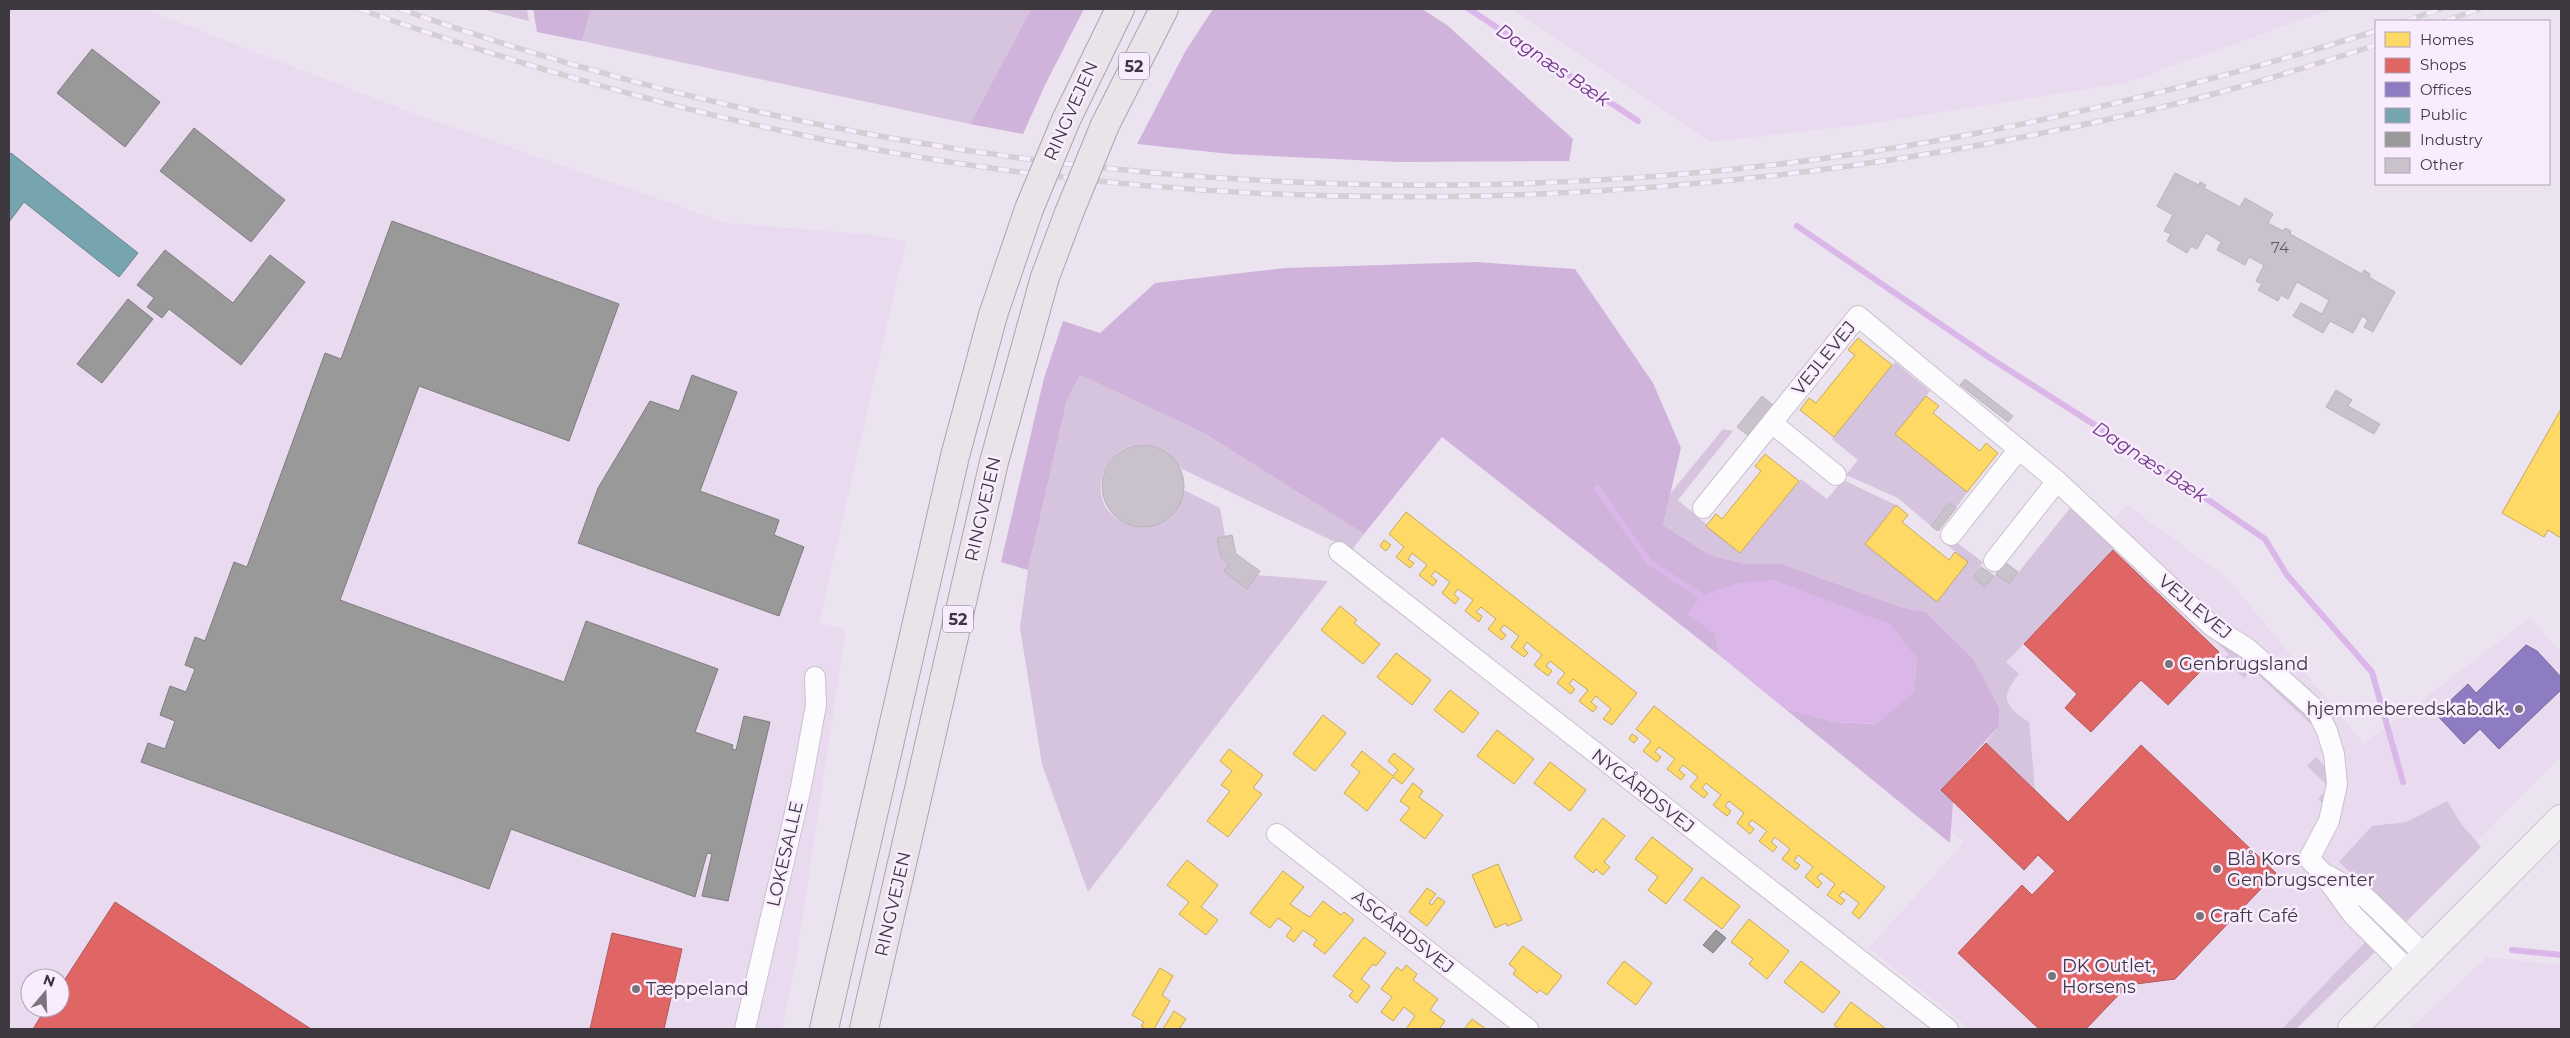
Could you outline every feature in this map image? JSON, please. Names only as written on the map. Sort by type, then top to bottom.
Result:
[{"type":"main road","name":"RINGVEJEN","points":[[824,1029],[955,456],[993,315],[1029,209],[1066,120],[1120,9]]},
{"type":"main road","name":"RINGVEJEN","points":[[864,1029],[997,452],[1045,277],[1105,124],[1164,9]]},
{"type":"street","name":"VEJLEVEJ","points":[[1703,508],[1858,316],[2057,481],[2212,626],[2248,649],[2317,712],[2327,731],[2334,754],[2337,784],[2329,821],[2309,859],[2322,872],[2353,915],[2418,964]]},
{"type":"street","points":[[1772,423],[1836,474]]},
{"type":"street","points":[[1951,535],[2019,449]]},
{"type":"street","points":[[1994,561],[2057,481]]},
{"type":"street","name":"NYGÅRDSVEJ","points":[[1339,552],[1948,1029]]},
{"type":"street","name":"LOKESALLE","points":[[744,1029],[801,787],[816,705],[815,677]]},
{"type":"street","points":[[2352,1029],[2561,819]]},
{"type":"street","name":"ASGÅRDSVEJ","points":[[1277,834],[1528,1029]]},
{"type":"shaded area","points":[[9,9],[144,9],[418,115],[727,223],[874,235],[906,242],[819,623],[846,629],[796,961],[782,1029],[9,1029]]},
{"type":"shaded area","points":[[482,9],[527,9],[529,21]]},
{"type":"shaded area","points":[[533,9],[591,9],[582,41],[537,32]]},
{"type":"shaded area","points":[[591,9],[1031,9],[970,124],[582,41]]},
{"type":"shaded area","points":[[1031,9],[1084,9],[1045,85],[1023,134],[970,124]]},
{"type":"shaded area","points":[[1213,9],[1422,9],[1447,25],[1573,139],[1569,161],[1398,162],[1230,154],[1137,144],[1185,52]]},
{"type":"shaded area","points":[[1512,9],[2332,9],[2125,83],[1861,125],[1710,142]]},
{"type":"shaded area","points":[[1476,262],[1575,269],[1653,383],[1681,448],[1663,525],[1710,555],[1745,564],[1782,564],[1901,607],[1925,612],[1973,659],[1999,708],[1999,726],[1941,790],[1953,802],[1950,843],[1784,708],[1834,722],[1875,724],[1913,692],[1917,658],[1716,635],[1719,655],[1442,437],[1364,534],[1204,433],[1080,375],[1067,400],[1028,570],[1001,562],[1044,378],[1063,321],[1100,333],[1155,283],[1286,268]]},
{"type":"shaded area","points":[[1895,362],[1930,391],[1895,434],[1967,492],[1956,508],[1949,503],[1931,526],[1898,498],[1846,475],[1858,460],[1832,439]]},
{"type":"shaded area","points":[[1080,375],[1204,433],[1364,534],[1352,550],[1182,469],[1162,451],[1143,444],[1126,448],[1112,458],[1103,473],[1101,490],[1105,506],[1119,520],[1139,526],[1158,523],[1169,517],[1173,512],[1184,490],[1220,508],[1225,536],[1217,538],[1221,557],[1229,564],[1224,571],[1246,588],[1257,575],[1328,581],[1088,892],[1042,764],[1020,628],[1028,570],[1067,400]]},
{"type":"shaded area","points":[[1723,429],[1733,431],[1678,500],[1740,553],[1801,479],[1827,499],[1843,480],[1896,505],[1865,544],[1937,601],[1968,562],[1947,545],[1952,539],[1983,562],[1973,577],[1985,587],[1996,574],[2009,584],[2071,507],[2117,547],[2006,662],[2019,674],[2009,689],[2007,696],[2010,706],[2014,711],[2029,722],[2035,789],[1986,743],[1999,726],[1925,612],[1901,607],[1782,564],[1745,564],[1710,555],[1663,525],[1670,494]]},
{"type":"shaded area","points":[[2127,505],[2227,578],[2364,744],[2530,618],[2561,652],[2561,756],[2294,1029],[1970,1029],[1869,948],[1964,842],[1871,764]]},
{"type":"shaded area","points":[[1774,580],[1890,624],[1917,658],[1913,693],[1875,724],[1834,722],[1784,708],[1719,655],[1716,635],[1687,614],[1701,596],[1738,583]]},
{"type":"shaded area","points":[[2213,639],[2241,655],[2308,716],[2314,727],[2252,669],[2244,678],[2224,660],[2229,654]]},
{"type":"shaded area","points":[[2316,757],[2326,768],[2330,779],[2329,791],[2325,805],[2318,799],[2329,787],[2307,766]]},
{"type":"shaded area","points":[[2447,801],[2462,825],[2481,847],[2404,924],[2339,862],[2372,826],[2407,822]]},
{"type":"shaded area","points":[[2367,940],[2377,950],[2296,1029],[2282,1029]]},
{"type":"shaded area","points":[[2487,957],[2561,965],[2561,1029],[2410,1029]]},
{"type":"building: Homes","points":[[1858,338],[1892,365],[1834,437],[1800,410],[1809,398],[1816,403],[1855,355],[1848,350]]},
{"type":"building: Homes","points":[[1926,396],[1939,406],[1933,413],[1980,451],[1986,443],[1998,453],[1967,492],[1895,434]]},
{"type":"building: Homes","points":[[2561,409],[2561,538],[2548,530],[2544,537],[2502,513]]},
{"type":"building: Homes","points":[[1765,454],[1799,481],[1740,553],[1706,526],[1716,514],[1722,519],[1761,471],[1755,466]]},
{"type":"building: Homes","points":[[1896,505],[1908,515],[1902,522],[1949,560],[1955,552],[1968,562],[1937,602],[1865,544]]},
{"type":"building: Homes","points":[[1406,512],[1637,693],[1612,725],[1603,719],[1611,709],[1596,696],[1591,702],[1597,707],[1593,712],[1579,701],[1588,690],[1573,679],[1569,684],[1575,689],[1571,694],[1557,683],[1565,673],[1550,661],[1546,666],[1552,671],[1548,676],[1534,665],[1542,655],[1527,642],[1523,648],[1528,653],[1524,657],[1511,647],[1519,636],[1504,625],[1500,630],[1506,635],[1502,640],[1488,629],[1496,619],[1481,607],[1476,612],[1482,616],[1479,622],[1465,611],[1473,600],[1458,589],[1454,594],[1459,599],[1455,604],[1442,593],[1450,582],[1435,571],[1431,576],[1437,581],[1433,586],[1419,575],[1427,565],[1412,553],[1408,559],[1414,563],[1410,568],[1396,557],[1404,547],[1389,534]]},
{"type":"building: Homes","points":[[1384,540],[1391,545],[1386,551],[1380,546]]},
{"type":"building: Homes","points":[[1340,606],[1357,620],[1354,623],[1380,644],[1363,664],[1321,630]]},
{"type":"building: Homes","points":[[1396,653],[1431,680],[1412,705],[1377,677]]},
{"type":"building: Homes","points":[[1450,690],[1479,713],[1463,733],[1434,710]]},
{"type":"building: Homes","points":[[1654,706],[1885,887],[1859,919],[1852,913],[1859,903],[1843,891],[1839,896],[1845,900],[1841,905],[1827,895],[1835,884],[1821,873],[1817,878],[1822,883],[1818,888],[1805,877],[1813,867],[1798,855],[1794,861],[1800,865],[1796,870],[1782,859],[1790,849],[1775,837],[1771,842],[1777,847],[1773,852],[1759,841],[1767,831],[1752,820],[1748,824],[1754,829],[1750,834],[1737,823],[1744,813],[1729,801],[1725,806],[1731,811],[1727,816],[1713,805],[1721,795],[1706,783],[1702,788],[1708,793],[1704,798],[1690,787],[1698,777],[1683,765],[1679,770],[1685,775],[1681,780],[1667,769],[1675,759],[1659,747],[1655,752],[1661,757],[1657,762],[1643,751],[1651,741],[1636,729]]},
{"type":"building: Homes","points":[[1323,715],[1346,733],[1315,771],[1293,754]]},
{"type":"building: Homes","points":[[1497,730],[1534,759],[1514,784],[1477,756]]},
{"type":"building: Homes","points":[[1632,734],[1638,738],[1634,743],[1629,739]]},
{"type":"building: Homes","points":[[1229,749],[1263,775],[1253,788],[1262,794],[1228,837],[1207,821],[1230,791],[1221,785],[1232,771],[1220,761]]},
{"type":"building: Homes","points":[[1362,751],[1393,776],[1398,770],[1388,761],[1394,753],[1414,769],[1402,784],[1393,777],[1367,811],[1344,793],[1360,772],[1351,765]]},
{"type":"building: Homes","points":[[1550,762],[1586,790],[1570,811],[1534,783]]},
{"type":"building: Homes","points":[[1413,783],[1423,791],[1419,797],[1443,815],[1425,839],[1400,820],[1410,808],[1400,801]]},
{"type":"building: Homes","points":[[1603,818],[1625,836],[1604,862],[1610,867],[1603,875],[1596,869],[1593,873],[1574,857]]},
{"type":"building: Homes","points":[[1652,837],[1693,869],[1666,904],[1648,890],[1658,877],[1635,859]]},
{"type":"building: Homes","points":[[1187,860],[1218,885],[1201,907],[1218,920],[1206,935],[1179,914],[1189,902],[1167,885]]},
{"type":"building: Homes","points":[[1498,864],[1522,920],[1507,926],[1506,923],[1495,928],[1472,875]]},
{"type":"building: Homes","points":[[1283,871],[1304,887],[1290,904],[1303,913],[1310,917],[1323,901],[1341,915],[1344,912],[1354,920],[1325,954],[1313,945],[1317,940],[1303,930],[1294,942],[1286,936],[1292,928],[1278,918],[1270,928],[1250,913]]},
{"type":"building: Homes","points":[[1702,877],[1740,906],[1722,929],[1684,900]]},
{"type":"building: Homes","points":[[1427,888],[1436,894],[1429,903],[1432,905],[1438,897],[1445,902],[1427,926],[1409,912]]},
{"type":"building: Homes","points":[[1749,919],[1789,951],[1767,979],[1749,964],[1753,959],[1731,942]]},
{"type":"building: Homes","points":[[1364,937],[1386,953],[1376,966],[1373,964],[1361,979],[1370,986],[1357,1003],[1349,996],[1353,991],[1333,976]]},
{"type":"building: Homes","points":[[1523,946],[1562,976],[1547,995],[1540,990],[1537,993],[1513,974],[1516,970],[1509,964]]},
{"type":"building: Homes","points":[[1624,961],[1652,983],[1636,1005],[1607,983]]},
{"type":"building: Homes","points":[[1801,961],[1840,992],[1823,1013],[1784,982]]},
{"type":"building: Homes","points":[[1406,965],[1417,974],[1413,980],[1438,999],[1430,1010],[1445,1021],[1439,1029],[1406,1029],[1415,1016],[1404,1007],[1393,1021],[1381,1012],[1392,997],[1381,989],[1397,967],[1402,971]]},
{"type":"building: Homes","points":[[1160,968],[1173,976],[1162,995],[1170,1001],[1154,1029],[1146,1029],[1141,1026],[1144,1022],[1132,1015]]},
{"type":"building: Homes","points":[[1851,1002],[1886,1029],[1839,1029],[1834,1025]]},
{"type":"building: Homes","points":[[1174,1011],[1186,1019],[1179,1029],[1163,1029]]},
{"type":"building: Homes","points":[[1472,1019],[1486,1029],[1464,1029]]},
{"type":"building: Shops","points":[[2113,550],[2219,652],[2168,705],[2141,680],[2091,732],[2065,708],[2077,694],[2024,644]]},
{"type":"building: Shops","points":[[1986,743],[2068,822],[2141,745],[2276,873],[2175,979],[2128,985],[2086,1029],[2039,1029],[1958,953],[2022,885],[2032,895],[2055,871],[2038,855],[2024,870],[1941,790]]},
{"type":"building: Shops","points":[[115,902],[311,1029],[33,1029],[40,1018],[70,1018],[70,972]]},
{"type":"building: Shops","name":"Tæppeland","points":[[612,933],[682,949],[664,1029],[590,1029]]},
{"type":"building: Offices","points":[[2526,645],[2537,651],[2561,677],[2561,690],[2499,749],[2480,729],[2464,744],[2436,714],[2468,684],[2476,693]]},
{"type":"building: Public","points":[[11,153],[138,253],[119,277],[24,202],[9,222],[9,156]]},
{"type":"building: Industry","points":[[92,49],[160,102],[125,147],[57,93]]},
{"type":"building: Industry","points":[[194,128],[285,200],[251,242],[160,171]]},
{"type":"building: Industry","points":[[392,221],[619,304],[569,441],[419,386],[340,600],[564,682],[586,621],[718,669],[695,732],[733,745],[732,749],[736,750],[744,716],[770,722],[728,901],[702,896],[712,854],[707,853],[695,897],[511,829],[489,889],[141,762],[148,743],[165,749],[175,721],[160,715],[170,686],[186,692],[195,669],[185,665],[195,637],[205,641],[234,562],[247,567],[325,353],[341,359]]},
{"type":"building: Industry","points":[[165,250],[233,303],[270,255],[305,282],[241,365],[169,309],[162,318],[147,307],[154,298],[137,285]]},
{"type":"building: Industry","points":[[128,299],[153,319],[102,383],[77,364]]},
{"type":"building: Industry","points":[[692,375],[737,392],[700,491],[779,520],[774,535],[804,547],[779,616],[578,543],[598,488],[650,401],[679,411]]},
{"type":"building: Industry","points":[[1716,930],[1726,938],[1713,953],[1703,945]]},
{"type":"building: Other","points":[[2175,173],[2199,185],[2200,182],[2206,185],[2204,188],[2240,207],[2245,198],[2273,214],[2268,223],[2283,231],[2285,228],[2291,231],[2290,234],[2362,274],[2364,270],[2370,274],[2369,277],[2395,292],[2373,332],[2364,327],[2368,320],[2362,316],[2353,333],[2330,321],[2323,333],[2293,316],[2301,303],[2322,314],[2329,300],[2297,282],[2288,299],[2281,295],[2278,301],[2258,290],[2262,284],[2256,281],[2264,265],[2249,257],[2245,265],[2217,250],[2221,242],[2206,233],[2197,249],[2191,246],[2187,253],[2167,241],[2171,234],[2164,231],[2173,215],[2157,206]]},
{"type":"building: Other","points":[[1965,379],[2013,416],[2008,422],[1960,385]]},
{"type":"building: Other","points":[[2336,390],[2352,400],[2348,406],[2380,424],[2374,434],[2326,407]]},
{"type":"building: Other","points":[[1762,396],[1774,406],[1750,437],[1737,427]]},
{"type":"building: Other","points":[[1143,445],[1159,448],[1172,457],[1181,470],[1184,486],[1181,502],[1172,515],[1159,524],[1143,527],[1127,524],[1114,515],[1105,502],[1102,486],[1105,470],[1114,457],[1127,448]]},
{"type":"building: Other","points":[[1949,503],[1956,508],[1938,531],[1931,526]]},
{"type":"building: Other","points":[[1232,535],[1236,554],[1260,571],[1247,589],[1224,571],[1229,564],[1221,557],[1217,538]]},
{"type":"building: Other","points":[[2005,562],[2018,572],[2009,584],[1996,574]]},
{"type":"building: Other","points":[[1981,567],[1994,576],[1985,587],[1973,577]]},
{"type":"waterway","name":"Dagnæs Bæk","points":[[1469,9],[1638,121]]},
{"type":"waterway","name":"Dagnæs Bæk","points":[[1797,226],[1990,358],[2159,466],[2265,539],[2287,575],[2372,672],[2403,782]]},
{"type":"waterway","points":[[1597,488],[1649,562],[1701,596]]},
{"type":"waterway","points":[[2512,950],[2561,955]]},
{"type":"railway","points":[[359,9],[536,67],[595,84],[715,115],[836,142],[1001,169],[1166,187],[1332,196],[1499,196],[1665,186],[1831,168],[1995,142],[2158,108],[2241,87],[2375,45]]},
{"type":"railway","points":[[400,9],[584,68],[773,115],[965,150],[1159,173],[1354,184],[1549,183],[1743,168],[1935,141],[2047,119],[2157,93],[2375,31]]},
{"type":"railway","points":[[2409,20],[2440,9]]},
{"type":"railway","points":[[2448,20],[2479,9]]},
{"type":"place","name":"Genbrugsland","points":[[2169,664]]},
{"type":"place","name":"hjemmeberedskab.dk.","points":[[2519,709]]},
{"type":"place","name":"Blå Kors Genbrugscenter","points":[[2217,869]]},
{"type":"place","name":"Craft Café","points":[[2200,916]]},
{"type":"place","name":"DK Outlet, Horsens","points":[[2052,976]]},
{"type":"place","name":"Tæppeland","points":[[636,989]]}]
